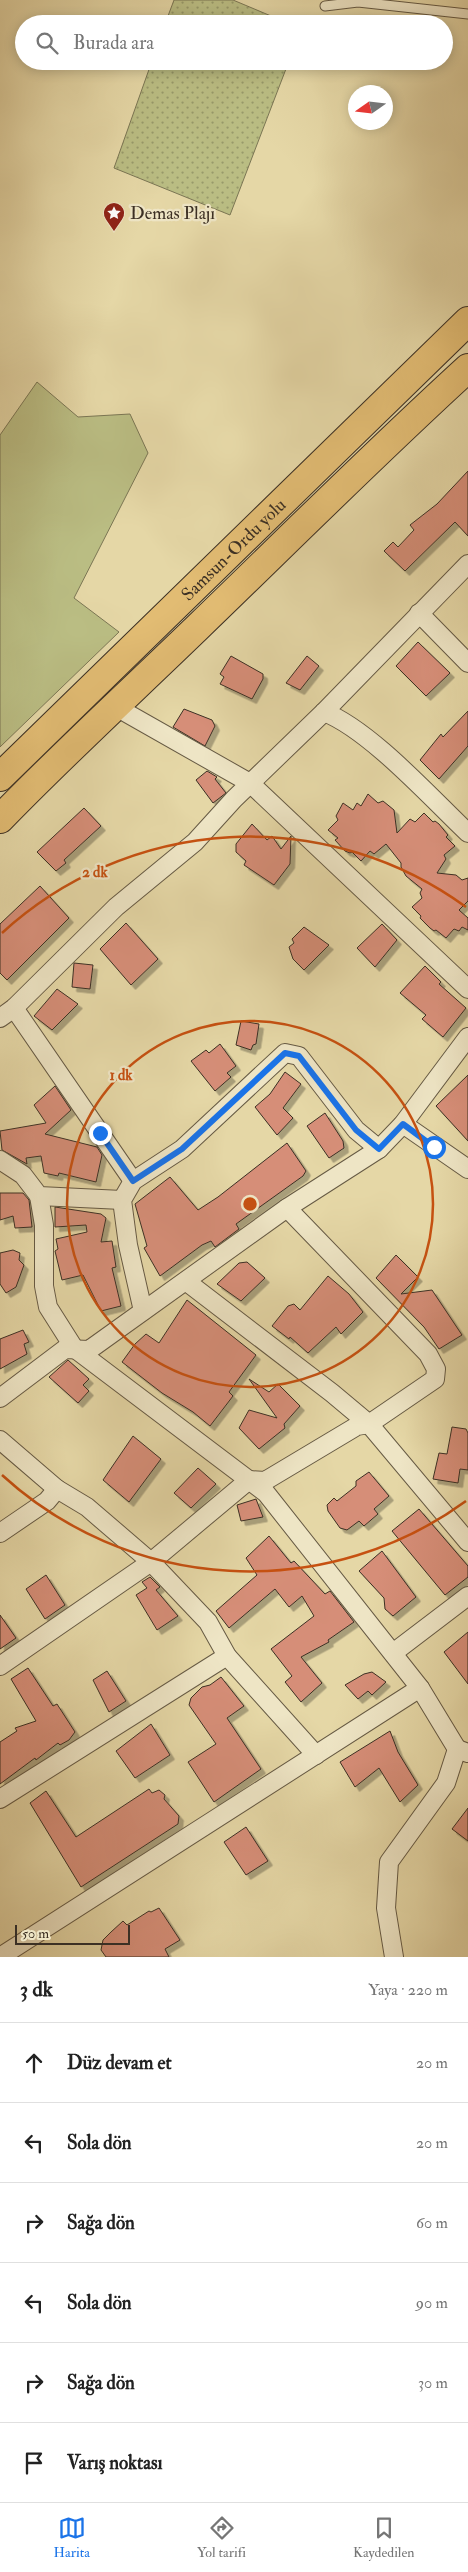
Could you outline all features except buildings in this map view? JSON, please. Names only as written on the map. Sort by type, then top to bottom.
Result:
[{"type":"highway","name":"Samsun-Ordu yolu","points":[[0,777],[468,321]]},
{"type":"highway","name":"Samsun-Ordu yolu","points":[[0,819],[52,765],[116,707],[400,430],[468,368]]},
{"type":"street","points":[[0,1018],[14,1008],[116,907],[196,842],[250,783],[324,712],[418,612],[468,564]]},
{"type":"street","points":[[418,612],[468,663]]},
{"type":"street","points":[[116,707],[250,783],[468,989]]},
{"type":"street","points":[[324,712],[340,718],[386,756],[468,833]]},
{"type":"street","points":[[14,1008],[133,1181]]},
{"type":"street","points":[[0,1398],[65,1349],[89,1350],[187,1282],[287,1208],[379,1149],[403,1124],[468,1037]]},
{"type":"street","points":[[143,1311],[128,1245],[122,1200],[133,1181],[182,1149],[285,1053],[299,1056],[356,1130],[379,1149]]},
{"type":"street","points":[[403,1124],[468,1169]]},
{"type":"street","points":[[0,1160],[23,1175],[39,1196],[44,1226],[44,1286],[48,1307],[74,1348],[266,1493],[420,1688],[463,1751],[446,1783],[389,1862],[386,1908],[394,1957]]},
{"type":"street","points":[[39,1196],[122,1200]]},
{"type":"street","points":[[0,1666],[151,1562],[249,1480],[266,1481],[357,1426],[369,1424],[435,1379],[436,1369],[428,1354],[287,1208]]},
{"type":"street","points":[[187,1282],[332,1393],[369,1424],[468,1542]]},
{"type":"street","points":[[0,1440],[57,1489],[87,1507],[151,1562],[208,1622],[227,1656],[316,1756]]},
{"type":"street","points":[[0,1533],[47,1501],[57,1489]]},
{"type":"street","points":[[393,1653],[468,1596]]},
{"type":"street","points":[[0,1799],[227,1656]]},
{"type":"street","points":[[0,1957],[420,1688]]},
{"type":"lane","points":[[325,6],[358,2],[468,14]]},
{"type":"green space","points":[[174,0],[233,0],[269,15],[168,15]]},
{"type":"green space","points":[[149,70],[286,70],[230,215],[114,168]]},
{"type":"green space","points":[[37,382],[78,417],[130,414],[148,453],[74,598],[119,632],[0,747],[0,435]]},
{"type":"place","name":"Demas Plajı","points":[[114,232]]},
{"type":"route","points":[[100,1133],[133,1181],[150,1172],[182,1149],[285,1053],[299,1056],[356,1130],[379,1149],[403,1124],[434,1147]]}]
